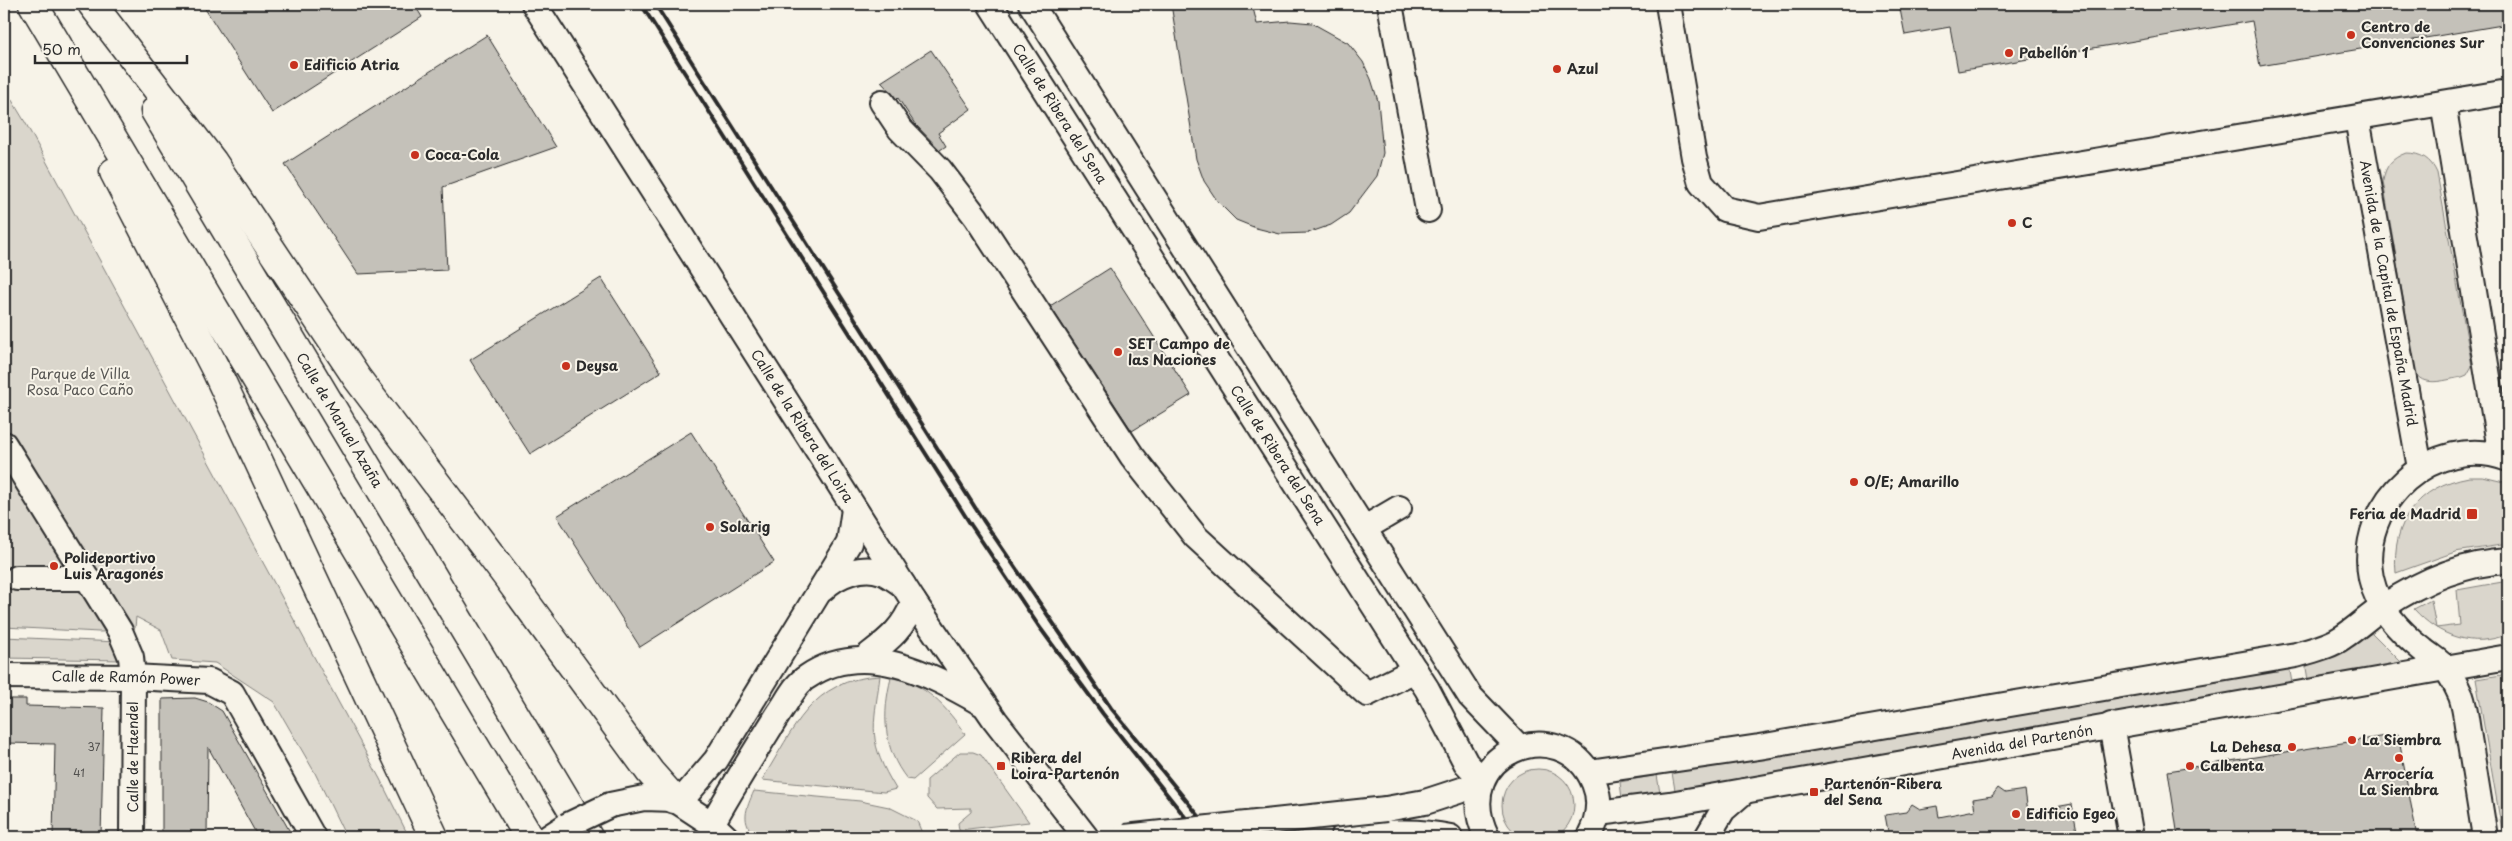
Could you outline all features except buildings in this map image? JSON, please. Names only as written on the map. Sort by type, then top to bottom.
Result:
[{"type":"highway","points":[[28,4],[216,370],[434,837]]},
{"type":"highway","points":[[33,4],[530,837]]},
{"type":"highway","points":[[91,4],[213,162],[357,378],[505,574],[650,772],[677,801]]},
{"type":"highway","name":"Calle de Manuel Azaña","points":[[91,4],[588,837]]},
{"type":"street","name":"Calle de la Ribera del Loira","points":[[534,4],[909,594],[985,705],[1086,837]]},
{"type":"street","name":"Calle de Ribera del Sena","points":[[990,4],[1415,670],[1442,714],[1466,763],[1481,782]]},
{"type":"street","points":[[1031,4],[1470,696],[1520,747]]},
{"type":"street","points":[[1390,4],[1428,210]]},
{"type":"street","points":[[1668,4],[1694,158],[1702,183],[1724,209],[1759,216],[2508,92]]},
{"type":"street","points":[[882,102],[900,129],[940,170],[976,217],[1132,456],[1196,537],[1367,694],[1415,670]]},
{"type":"street","points":[[2443,103],[2505,458],[2472,453],[2445,458],[2420,468],[2391,494],[2378,515],[2370,539],[2369,556],[2371,578],[2382,608],[2404,635],[2446,668],[2461,697],[2485,837]]},
{"type":"street","name":"Avenida de la Capital de España Madrid","points":[[2357,118],[2420,468]]},
{"type":"street","name":"Calle de Haendel","points":[[4,444],[120,631],[131,657],[133,678],[132,837]]},
{"type":"street","points":[[1365,528],[1399,508]]},
{"type":"street","points":[[677,801],[716,760],[849,543],[854,509]]},
{"type":"street","points":[[1589,772],[1759,748],[2296,655],[2324,647],[2342,638],[2382,608],[2423,583],[2468,568],[2508,562]]},
{"type":"street","points":[[815,598],[829,582],[848,573],[864,570],[882,572],[909,594],[906,621],[896,634],[864,659]]},
{"type":"street","points":[[17,578],[87,578]]},
{"type":"street","name":"Avenida del Partenón","points":[[1597,828],[1670,804],[2508,657]]},
{"type":"street","points":[[549,837],[566,826],[610,805],[644,798],[677,801],[719,831],[740,775],[805,678],[827,666],[864,659],[902,666],[936,678],[985,705]]},
{"type":"street","name":"Calle de Ramón Power","points":[[4,676],[133,678],[209,682],[232,693],[313,837]]},
{"type":"street","points":[[2111,726],[2131,837]]},
{"type":"street","points":[[1487,837],[1479,821],[1477,803],[1481,782],[1497,759],[1520,747],[1539,744],[1559,748],[1576,757],[1589,772],[1598,792],[1597,828]]},
{"type":"street","points":[[1343,837],[1387,821],[1425,802],[1481,782]]},
{"type":"street","points":[[1707,837],[1723,810],[1746,790]]},
{"type":"street","points":[[1125,837],[1387,821],[1450,837]]},
{"type":"green space","name":"Parque de Villa Rosa Paco Caño","points":[[4,87],[25,122],[380,779],[409,837],[346,837],[315,773],[274,702],[215,663],[172,660],[161,630],[136,617],[135,628],[131,631],[99,632],[4,627]]},
{"type":"green space","points":[[2406,153],[2416,154],[2425,158],[2432,164],[2437,173],[2472,366],[2467,375],[2444,381],[2425,381],[2416,374],[2383,181],[2385,171],[2390,163]]},
{"type":"green space","points":[[2469,477],[2483,477],[2508,483],[2508,544],[2455,552],[2396,573],[2398,538],[2403,523],[2412,509],[2422,498],[2435,489]]},
{"type":"green space","points":[[2508,581],[2508,634],[2482,640],[2469,640],[2445,633],[2437,628],[2460,625],[2457,590]]},
{"type":"green space","points":[[2431,600],[2436,628],[2423,618],[2414,609]]},
{"type":"green space","points":[[2372,633],[2403,664],[2308,680],[2305,662],[2342,651]]},
{"type":"green space","points":[[4,637],[118,642],[122,660],[4,658]]},
{"type":"green space","points":[[2289,665],[2292,683],[1675,790],[1672,773]]},
{"type":"green space","points":[[2508,674],[2508,837],[2503,837],[2476,679]]},
{"type":"green space","points":[[880,676],[875,709],[874,734],[880,759],[896,789],[884,792],[762,780],[795,725],[821,697],[837,686],[856,679]]},
{"type":"green space","points":[[891,678],[914,684],[924,690],[943,706],[965,734],[913,780],[907,779],[899,768],[889,743],[886,705]]},
{"type":"green space","points":[[960,752],[973,752],[981,755],[1029,822],[959,830],[958,823],[971,812],[971,808],[937,809],[927,798],[927,780]]},
{"type":"green space","points":[[1538,769],[1552,772],[1564,779],[1571,791],[1574,805],[1571,819],[1564,831],[1552,838],[1538,841],[1524,838],[1512,831],[1505,819],[1502,805],[1505,791],[1512,779],[1524,772]]},
{"type":"green space","points":[[1657,775],[1660,793],[1622,799],[1620,782]]},
{"type":"green space","points":[[754,791],[860,801],[889,807],[917,821],[922,833],[891,837],[756,837],[746,821],[747,810]]},
{"type":"railway","points":[[641,4],[971,525],[1038,625],[1103,714],[1201,837]]},
{"type":"railway","points":[[655,4],[983,520],[1111,708],[1216,837]]},
{"type":"place","name":"Centro de Convenciones Sur","points":[[2351,35]]},
{"type":"place","name":"Pabellón 1","points":[[2009,53]]},
{"type":"place","name":"Edificio Atria","points":[[294,65]]},
{"type":"place","name":"Azul","points":[[1557,69]]},
{"type":"place","name":"Coca-Cola","points":[[415,155]]},
{"type":"place","name":"C","points":[[2012,223]]},
{"type":"place","name":"SET Campo de las Naciones","points":[[1118,352]]},
{"type":"place","name":"Deysa","points":[[566,366]]},
{"type":"place","name":"O/E; Amarillo","points":[[1854,482]]},
{"type":"place","name":"Feria de Madrid","points":[[2472,514]]},
{"type":"place","name":"Solarig","points":[[710,527]]},
{"type":"place","name":"Polideportivo Luis Aragonés","points":[[54,566]]},
{"type":"place","name":"La Siembra","points":[[2352,740]]},
{"type":"place","name":"La Dehesa","points":[[2292,747]]},
{"type":"place","name":"Arrocería La Siembra","points":[[2399,758]]},
{"type":"place","name":"Ribera del Loira-Partenón","points":[[1001,766]]},
{"type":"place","name":"Calbenta","points":[[2190,766]]},
{"type":"place","name":"Partenón-Ribera del Sena","points":[[1814,792]]},
{"type":"place","name":"Edificio Egeo","points":[[2016,814]]}]
